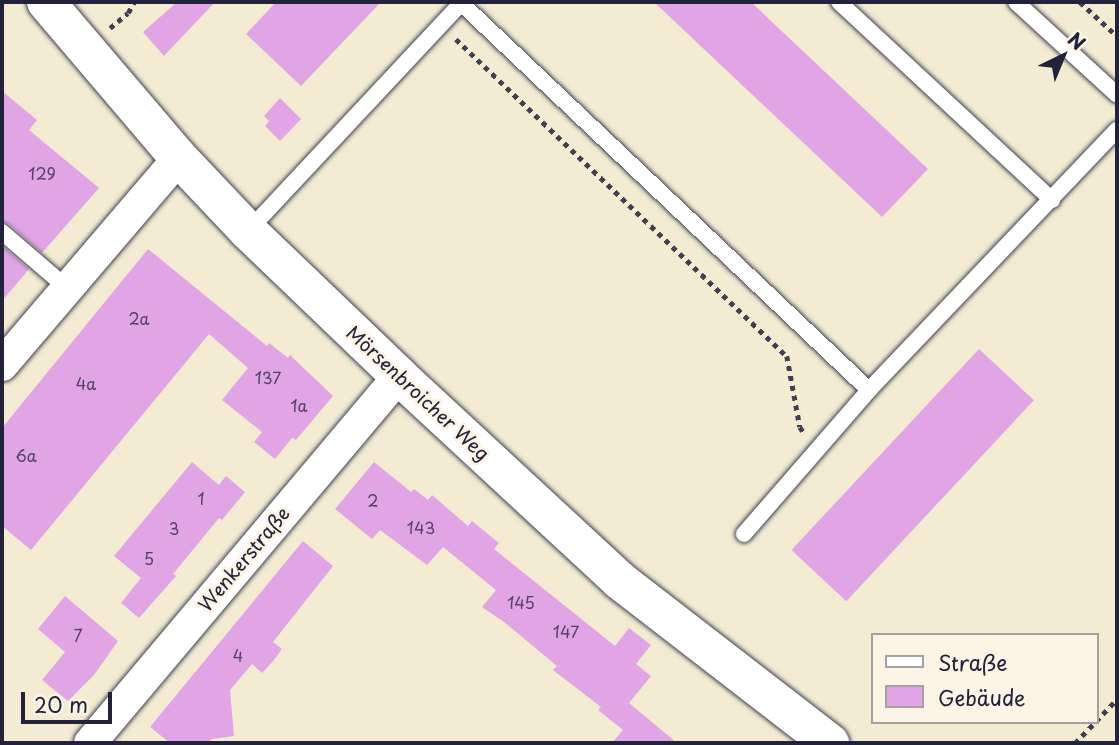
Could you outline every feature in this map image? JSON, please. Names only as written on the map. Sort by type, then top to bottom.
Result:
[{"type":"street","name":"Mörsenbroicher Weg","points":[[46,2],[179,158],[248,231],[399,376],[619,580],[830,743]]},
{"type":"street","points":[[2,365],[179,158]]},
{"type":"street","name":"Wenkerstraße","points":[[90,743],[399,376]]},
{"type":"lane","points":[[248,231],[461,2],[869,390]]},
{"type":"lane","points":[[839,2],[1052,200]]},
{"type":"lane","points":[[1016,2],[1117,95]]},
{"type":"lane","points":[[744,534],[869,390],[1117,130]]},
{"type":"lane","points":[[2,232],[67,288]]},
{"type":"path","points":[[1080,2],[1117,36]]},
{"type":"path","points":[[441,24],[787,356],[800,427],[817,450]]},
{"type":"path","points":[[1098,720],[1117,699]]},
{"type":"path","points":[[1075,743],[1094,724]]},
{"type":"building","points":[[177,2],[215,2],[164,56],[143,32]]},
{"type":"building","points":[[276,2],[381,2],[301,86],[246,34]]},
{"type":"building","points":[[654,2],[751,2],[928,169],[882,217]]},
{"type":"building","points":[[2,91],[37,120],[29,130],[99,188],[42,253],[9,224],[2,222]]},
{"type":"building","points":[[280,98],[301,119],[280,141],[265,126],[269,121],[264,116]]},
{"type":"building","points":[[2,246],[29,269],[2,301]]},
{"type":"building","points":[[148,249],[267,346],[269,343],[288,358],[290,355],[333,396],[296,440],[292,438],[275,459],[254,442],[262,432],[222,400],[248,368],[209,334],[31,550],[2,526],[2,428]]},
{"type":"building","points":[[979,349],[1034,400],[846,601],[791,550]]},
{"type":"building","points":[[192,462],[219,485],[226,476],[245,492],[222,520],[219,518],[173,574],[176,576],[139,618],[121,603],[141,578],[114,556]]},
{"type":"building","points":[[374,462],[411,492],[414,489],[428,500],[432,495],[468,526],[472,521],[499,543],[494,549],[615,646],[629,628],[651,645],[636,664],[651,676],[629,703],[677,743],[612,743],[623,730],[598,710],[601,707],[553,670],[557,666],[482,607],[496,590],[443,547],[427,565],[380,530],[372,539],[335,509]]},
{"type":"building","points":[[303,541],[333,566],[273,642],[282,649],[273,661],[262,673],[252,664],[230,690],[234,736],[212,739],[208,743],[170,743],[150,727]]},
{"type":"building","points":[[65,596],[118,641],[94,675],[68,701],[42,680],[65,652],[38,629]]}]
